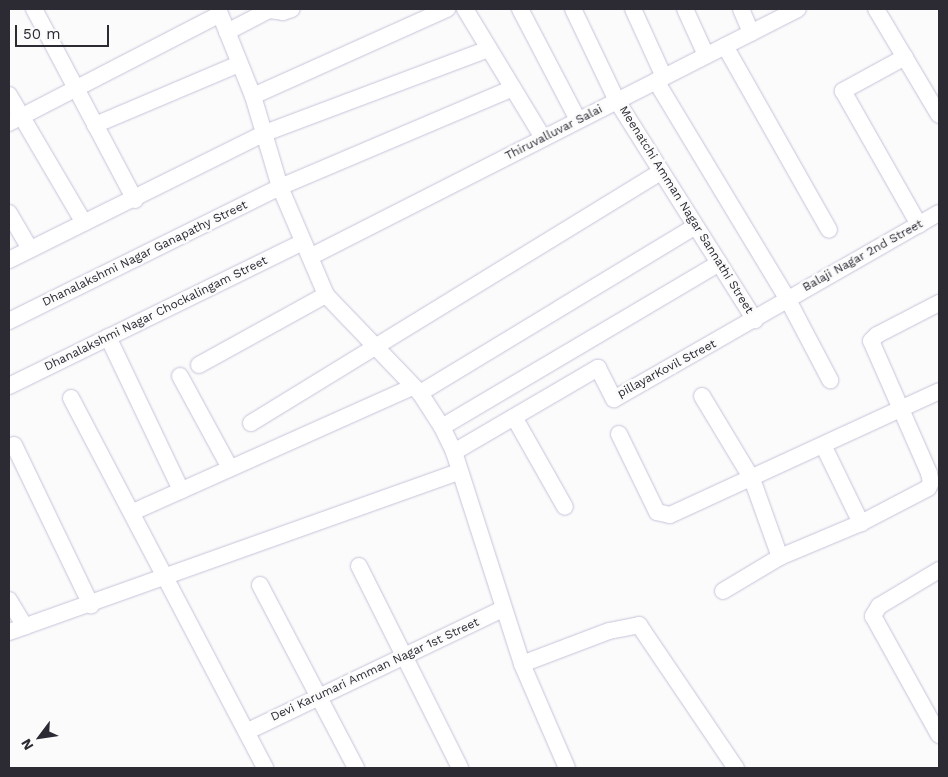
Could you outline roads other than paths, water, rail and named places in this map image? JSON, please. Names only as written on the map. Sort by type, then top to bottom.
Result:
[{"type":"street","points":[[34,9],[135,200]]},
{"type":"street","points":[[227,32],[269,10],[283,12],[292,9]]},
{"type":"street","points":[[253,96],[446,9]]},
{"type":"street","points":[[465,9],[543,138]]},
{"type":"street","points":[[520,9],[578,120]]},
{"type":"street","name":"Meenatchi Amman Nagar Sannathi Street","points":[[573,9],[617,101],[694,228],[755,320]]},
{"type":"street","points":[[633,9],[660,79],[788,298],[830,380]]},
{"type":"street","points":[[685,9],[706,55]]},
{"type":"street","points":[[741,9],[751,33]]},
{"type":"street","name":"Thiruvalluvar Salai","points":[[306,250],[543,138],[798,9]]},
{"type":"street","points":[[876,9],[939,115]]},
{"type":"street","points":[[15,120],[219,11],[253,96],[280,187],[326,295],[416,390],[442,427],[454,452],[458,472],[522,664],[568,768]]},
{"type":"street","points":[[726,46],[829,230]]},
{"type":"street","points":[[9,260],[135,200],[265,133],[488,48]]},
{"type":"street","points":[[905,57],[843,91],[919,225]]},
{"type":"street","points":[[95,125],[239,64]]},
{"type":"street","name":"Dhanalakshmi Nagar Ganapathy Street","points":[[9,321],[280,187],[513,88]]},
{"type":"street","points":[[9,95],[15,120],[84,223]]},
{"type":"street","points":[[251,424],[661,172]]},
{"type":"street","points":[[9,213],[30,249]]},
{"type":"street","name":"Balaji Nagar 2nd Street","points":[[788,298],[939,214]]},
{"type":"street","points":[[133,512],[230,468],[416,390],[694,228]]},
{"type":"street","name":"Dhanalakshmi Nagar Chockalingam Street","points":[[9,386],[108,337],[306,250]]},
{"type":"street","points":[[442,427],[718,263]]},
{"type":"street","points":[[199,365],[326,295]]},
{"type":"street","name":"pillayarKovil Street","points":[[454,452],[598,368],[614,399],[755,320],[788,298]]},
{"type":"street","points":[[722,591],[780,557],[861,523],[919,494],[931,482],[901,408],[872,346],[873,338],[877,335],[939,303]]},
{"type":"street","points":[[108,337],[181,490]]},
{"type":"street","points":[[180,376],[230,468]]},
{"type":"street","points":[[619,434],[661,515],[680,512],[824,447],[939,391]]},
{"type":"street","points":[[702,396],[752,479],[780,557]]},
{"type":"street","points":[[71,398],[248,731],[265,768]]},
{"type":"street","points":[[514,417],[565,507]]},
{"type":"street","points":[[14,445],[91,605]]},
{"type":"street","points":[[824,447],[861,523]]},
{"type":"street","points":[[9,632],[91,605],[458,472]]},
{"type":"street","points":[[359,566],[460,768]]},
{"type":"street","points":[[939,570],[879,606],[873,616],[939,735]]},
{"type":"street","points":[[260,585],[356,768]]},
{"type":"street","points":[[9,600],[24,627]]},
{"type":"street","name":"Devi Karumari Amman Nagar 1st Street","points":[[248,731],[503,610]]},
{"type":"street","points":[[522,664],[609,631],[639,625],[736,768]]}]
